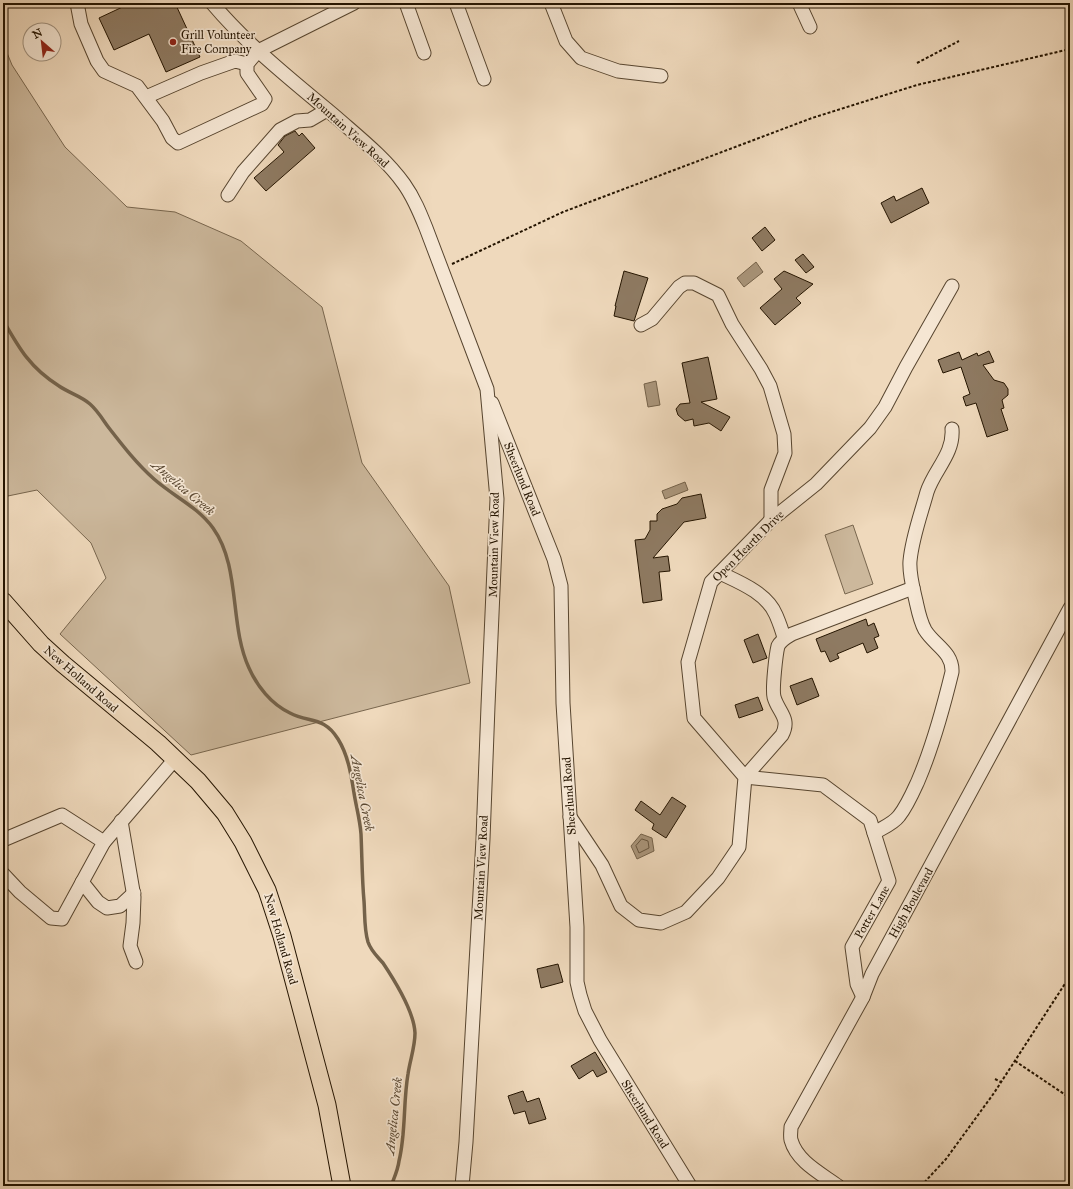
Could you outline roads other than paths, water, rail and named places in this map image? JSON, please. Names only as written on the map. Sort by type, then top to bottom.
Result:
[{"type":"main road","name":"New Holland Road","points":[[3,601],[40,644],[175,759],[198,781],[225,813],[244,842],[267,890],[282,936],[327,1105],[342,1186]]},
{"type":"street","name":"Mountain View Road","points":[[212,3],[258,51],[388,164],[405,185],[417,206],[487,389],[497,499],[484,839],[466,1142],[462,1186]]},
{"type":"street","points":[[79,4],[81,24],[89,45],[104,71],[137,86],[163,121],[172,138],[178,143],[262,104],[265,99],[247,73],[247,64],[258,51],[354,3]]},
{"type":"street","points":[[406,3],[424,53]]},
{"type":"street","points":[[456,3],[484,79]]},
{"type":"street","points":[[551,3],[566,41],[581,58],[618,71],[661,76]]},
{"type":"street","points":[[799,3],[810,27]]},
{"type":"street","points":[[146,97],[201,73],[235,61],[247,64]]},
{"type":"street","points":[[228,195],[243,172],[280,130],[297,122],[310,120],[327,110]]},
{"type":"street","points":[[641,325],[652,319],[679,287],[685,283],[694,283],[718,295],[732,324],[761,369],[770,386],[784,434],[786,443],[785,453],[771,490],[771,520]]},
{"type":"street","name":"Open Hearth Drive","points":[[745,777],[694,718],[688,662],[710,582],[771,520],[816,484],[870,428],[885,407],[952,286]]},
{"type":"street","name":"Sheerlund Road","points":[[487,389],[554,559],[561,586],[563,703],[577,927],[578,982],[580,995],[585,1011],[600,1040],[690,1186]]},
{"type":"street","points":[[874,833],[894,821],[899,816],[913,792],[926,763],[935,736],[952,672],[949,657],[925,630],[921,621],[913,588],[910,561],[930,483],[949,452],[951,446],[952,429]]},
{"type":"street","points":[[720,573],[754,590],[765,600],[776,613],[784,638]]},
{"type":"street","points":[[570,817],[602,865],[621,906],[639,920],[661,923],[686,912],[718,878],[739,848],[745,777],[782,735],[786,728],[786,722],[774,697],[778,646],[784,638],[792,634],[913,588]]},
{"type":"street","name":"High Boulevard","points":[[838,1186],[802,1160],[794,1148],[791,1139],[791,1127],[863,997],[872,974],[1070,608]]},
{"type":"street","points":[[3,874],[20,892],[51,918],[62,919],[104,842],[175,759]]},
{"type":"street","name":"Potter Lane","points":[[745,777],[823,785],[870,820],[889,882],[852,947],[857,984],[863,997]]},
{"type":"street","points":[[3,840],[62,815],[104,842]]},
{"type":"street","points":[[121,821],[134,893],[133,924],[130,946],[136,962]]},
{"type":"street","points":[[82,882],[98,902],[107,908],[120,906],[134,893]]},
{"type":"water","points":[[756,262],[763,272],[744,287],[737,278]]},
{"type":"water","points":[[656,381],[660,405],[648,407],[644,384]]},
{"type":"water","points":[[685,482],[688,490],[665,499],[662,491]]},
{"type":"water","points":[[641,834],[652,838],[654,851],[637,859],[631,846]]},
{"type":"waterway","name":"Angelica Creek","points":[[3,320],[14,340],[26,357],[40,372],[59,386],[90,404],[142,467],[161,485],[200,514],[213,528],[222,543],[228,560],[243,651],[249,668],[260,688],[271,700],[283,709],[297,716],[322,723],[327,727],[338,739],[347,758],[360,829],[365,922],[368,942],[374,953],[393,978],[403,996],[414,1024],[415,1033],[406,1085],[404,1129],[401,1150],[398,1168],[391,1186]]},
{"type":"place","name":"Grill Volunteer Fire Company","points":[[173,42]]}]
